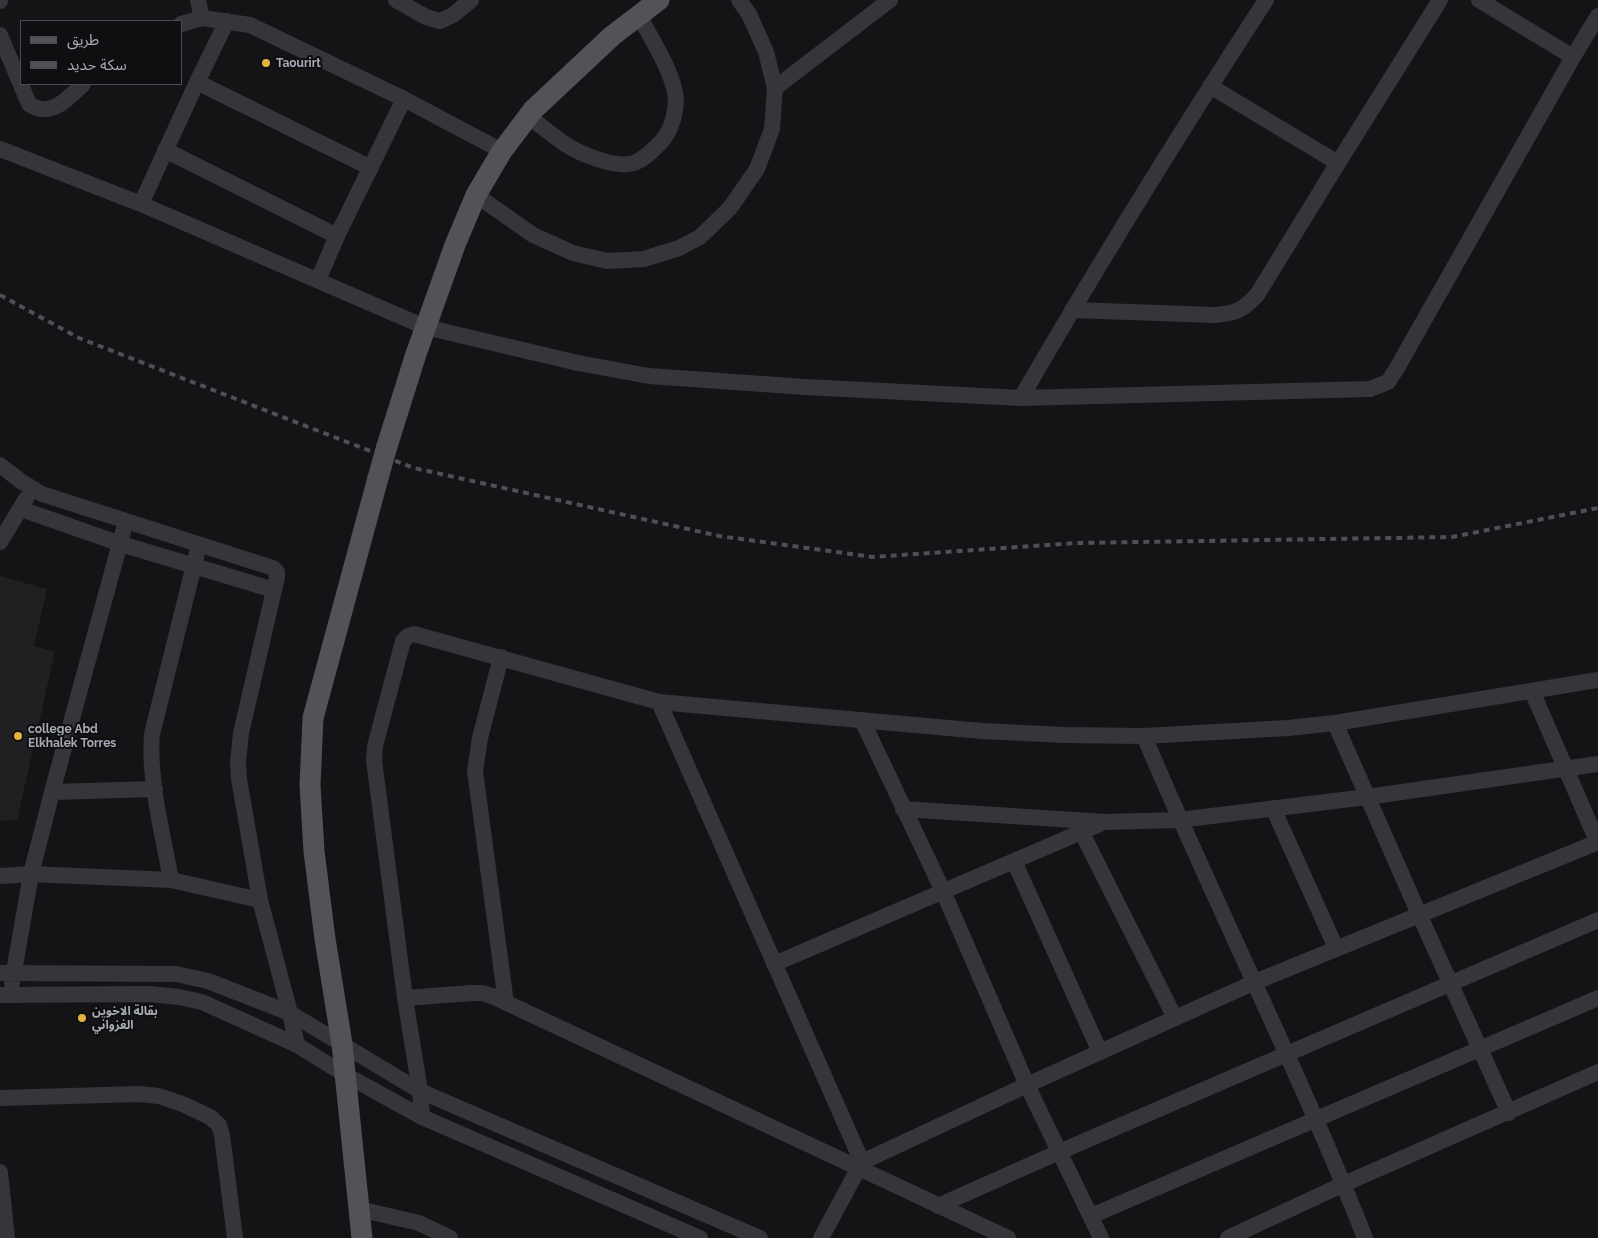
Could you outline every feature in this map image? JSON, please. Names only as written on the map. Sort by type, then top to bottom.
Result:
[{"type":"main road","points":[[362,1238],[342,1044],[325,939],[314,851],[310,785],[313,718],[387,446],[425,326],[476,194],[502,151],[528,116],[612,36],[659,0]]},
{"type":"street","points":[[198,0],[202,18]]},
{"type":"street","points":[[396,0],[426,16],[440,21],[453,15],[471,0]]},
{"type":"street","points":[[476,194],[533,235],[573,253],[607,261],[644,259],[679,248],[700,237],[730,208],[757,169],[772,129],[775,88],[766,52],[749,14],[739,0]]},
{"type":"street","points":[[775,88],[890,0]]},
{"type":"street","points":[[1021,398],[1072,310],[1210,86],[1266,0]]},
{"type":"street","points":[[1072,310],[1215,315],[1233,313],[1246,306],[1257,295],[1440,0]]},
{"type":"street","points":[[1479,0],[1573,57]]},
{"type":"street","points":[[528,116],[566,145],[615,164],[633,163],[650,154],[666,136],[674,114],[676,93],[668,72],[638,15]]},
{"type":"street","points":[[0,149],[141,204],[425,326],[578,363],[649,376],[805,387],[1021,398],[1370,389],[1388,382],[1397,368],[1598,16]]},
{"type":"street","points":[[182,24],[202,18],[250,25],[404,99],[502,151]]},
{"type":"street","points":[[141,204],[196,82],[227,21]]},
{"type":"street","points":[[0,35],[20,83]]},
{"type":"street","points":[[196,82],[371,168]]},
{"type":"street","points":[[21,85],[29,104],[41,110],[47,110],[59,105],[82,85]]},
{"type":"street","points":[[1210,86],[1338,163]]},
{"type":"street","points":[[318,280],[337,236],[404,99]]},
{"type":"street","points":[[165,150],[337,236]]},
{"type":"street","points":[[0,465],[33,489],[51,497],[273,568],[277,572],[241,733],[238,762],[239,780],[260,900],[297,1045]]},
{"type":"street","points":[[0,542],[33,489]]},
{"type":"street","points":[[20,509],[121,544],[274,590]]},
{"type":"street","points":[[126,521],[31,874],[7,972],[5,995],[149,994],[179,997],[202,1002],[297,1045],[344,1074],[422,1117],[700,1238]]},
{"type":"street","points":[[171,880],[155,789],[151,752],[152,734],[199,545]]},
{"type":"street","points":[[422,1117],[420,1091],[374,774],[375,746],[403,641],[408,636],[414,634],[660,702],[982,730],[1065,735],[1144,736],[1288,728],[1335,723],[1598,680]]},
{"type":"street","points":[[501,657],[480,738],[475,771],[506,1003]]},
{"type":"street","points":[[821,1238],[860,1165],[1027,1085],[1255,982],[1598,842],[1532,690]]},
{"type":"street","points":[[660,702],[860,1165]]},
{"type":"street","points":[[862,720],[903,809],[944,891],[1027,1085],[1102,1238]]},
{"type":"street","points":[[1335,723],[1509,1113]]},
{"type":"street","points":[[1144,736],[1179,820],[1255,982],[1344,1184],[1365,1238]]},
{"type":"street","points":[[903,809],[1105,822],[1179,820],[1368,797],[1598,764]]},
{"type":"street","points":[[52,792],[155,789]]},
{"type":"street","points":[[1272,808],[1336,948]]},
{"type":"street","points":[[774,964],[1105,822]]},
{"type":"street","points":[[1082,831],[1175,1018]]},
{"type":"street","points":[[1014,860],[1100,1052]]},
{"type":"street","points":[[0,876],[31,874],[171,880],[260,900]]},
{"type":"street","points":[[938,1206],[1598,920]]},
{"type":"street","points":[[7,972],[176,974],[208,981],[290,1013],[420,1091],[760,1238]]},
{"type":"street","points":[[405,998],[472,993],[492,996],[860,1165],[938,1206],[1008,1238]]},
{"type":"street","points":[[1091,1216],[1598,998]]},
{"type":"street","points":[[1228,1238],[1344,1184],[1509,1113],[1598,1072]]},
{"type":"street","points":[[0,1098],[138,1094],[159,1096],[185,1105],[210,1117],[219,1125],[222,1135],[236,1238]]},
{"type":"street","points":[[0,1172],[7,1238]]},
{"type":"street","points":[[359,1209],[418,1223],[450,1238]]},
{"type":"shaded area","name":"college Abd Elkhalek Torres","points":[[0,576],[47,589],[34,646],[55,652],[17,820],[0,821]]},
{"type":"railway","points":[[0,295],[79,338],[414,468],[719,536],[873,557],[1077,543],[1452,537],[1598,508]]},
{"type":"place","name":"Taourirt","points":[[266,63]]},
{"type":"place","name":"college Abd Elkhalek Torres","points":[[18,736]]},
{"type":"place","name":"بقالة الاخوين الغزواني","points":[[82,1018]]}]
